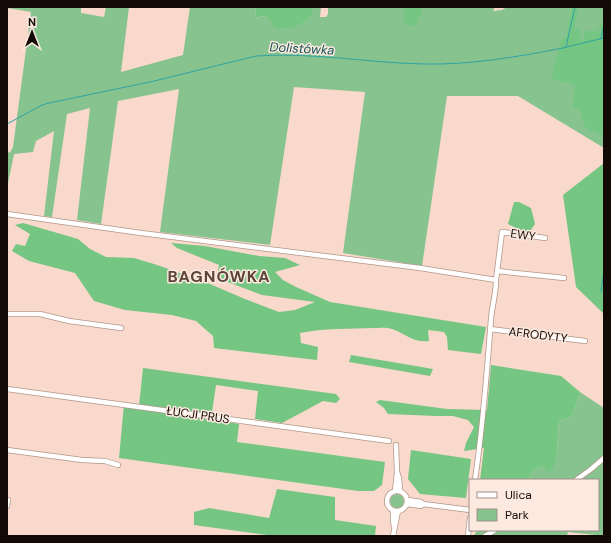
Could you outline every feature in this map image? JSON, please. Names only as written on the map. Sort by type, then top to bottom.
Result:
[{"type":"street","points":[[7,214],[141,234],[420,268],[496,280]]},
{"type":"street","name":"EWY","points":[[497,271],[502,232],[545,238]]},
{"type":"street","points":[[475,479],[482,426],[490,329],[497,271],[564,278]]},
{"type":"street","points":[[7,314],[40,314],[69,321],[121,328]]},
{"type":"street","name":"AFRODYTY","points":[[490,329],[585,341]]},
{"type":"street","name":"ŁUCJI PRUS","points":[[7,389],[389,441]]},
{"type":"street","points":[[396,445],[397,472],[399,478],[397,491]]},
{"type":"street","points":[[7,450],[82,460],[105,461],[118,466]]},
{"type":"street","points":[[577,479],[604,458]]},
{"type":"street","points":[[397,491],[405,494],[407,502],[404,509],[396,511],[389,507],[387,500],[389,494],[397,491]]},
{"type":"street","points":[[7,506],[8,500]]},
{"type":"street","points":[[407,502],[421,502],[423,504],[469,510]]},
{"type":"street","points":[[393,536],[394,526],[392,522],[396,511]]},
{"type":"green space","points":[[7,7],[81,7],[81,13],[104,17],[106,7],[129,7],[121,72],[183,55],[190,7],[256,7],[255,18],[265,16],[284,29],[307,20],[310,17],[314,7],[321,7],[320,17],[326,17],[328,14],[328,7],[404,7],[404,22],[422,11],[424,7],[495,7],[493,11],[502,10],[507,7],[604,7],[604,148],[518,96],[447,96],[422,266],[343,253],[365,92],[294,87],[270,245],[160,232],[179,89],[118,101],[101,224],[77,220],[90,108],[67,114],[52,217],[44,216],[54,131],[36,141],[33,152],[14,154],[7,188],[7,151],[10,153],[13,147],[31,12]]},
{"type":"green space","points":[[256,7],[314,7],[312,15],[304,23],[294,27],[279,29],[274,28],[270,20],[265,16],[255,18]]},
{"type":"green space","points":[[404,7],[424,7],[415,27],[404,22]]},
{"type":"green space","points":[[572,7],[578,7],[574,29],[581,31],[579,41],[584,39],[585,31],[598,31],[604,17],[604,136],[586,128],[581,111],[573,108],[575,86],[570,83],[553,79],[552,74],[561,41],[566,37]]},
{"type":"green space","points":[[604,163],[603,313],[576,287],[563,195]]},
{"type":"green space","points":[[514,202],[519,202],[531,208],[535,224],[528,234],[508,224]]},
{"type":"green space","points":[[23,223],[78,239],[90,249],[106,257],[134,258],[154,264],[203,281],[279,312],[295,310],[315,302],[262,295],[217,278],[219,265],[177,248],[171,243],[205,246],[259,256],[285,258],[300,265],[275,272],[283,280],[330,302],[486,327],[481,354],[448,350],[447,337],[444,332],[428,330],[429,341],[418,341],[388,328],[327,329],[300,333],[301,343],[318,347],[317,360],[214,348],[213,336],[196,321],[172,315],[125,310],[94,301],[75,273],[29,261],[12,251],[16,244],[25,246],[30,234],[15,225]]},
{"type":"green space","points":[[351,355],[433,369],[430,376],[349,362]]},
{"type":"green space","points":[[491,365],[561,376],[580,392],[572,417],[559,421],[557,453],[553,468],[549,472],[542,465],[530,474],[529,479],[480,479],[484,448],[464,451],[466,443],[474,427],[468,420],[453,416],[388,414],[384,408],[376,402],[380,400],[447,409],[487,410]]},
{"type":"green space","points":[[143,368],[336,394],[340,399],[336,403],[323,401],[282,423],[255,419],[258,391],[216,385],[211,419],[239,424],[237,442],[385,462],[382,485],[374,491],[358,491],[119,458],[124,404],[139,406]]},
{"type":"green space","points":[[580,392],[604,408],[604,536],[568,532],[567,536],[474,536],[476,532],[479,531],[599,531],[599,479],[529,479],[530,474],[557,453],[559,421],[572,417]]},
{"type":"green space","points":[[411,450],[471,459],[466,498],[420,494],[408,479]]},
{"type":"green space","points":[[277,489],[335,497],[335,520],[376,526],[375,536],[275,536],[194,525],[194,512],[209,508],[269,518]]},
{"type":"green space","points":[[397,494],[402,496],[404,501],[402,506],[397,508],[392,506],[390,501],[392,496]]},
{"type":"waterway","points":[[566,47],[575,7]]},
{"type":"waterway","points":[[601,38],[604,25]]},
{"type":"waterway","name":"Dolistówka","points":[[7,124],[42,105],[49,103],[150,82],[256,56],[298,55],[403,63],[441,64],[494,60],[563,48],[604,38]]},
{"type":"waterway","points":[[601,292],[604,270]]},
{"type":"district","name":"BAGNÓWKA","points":[[219,276]]}]
